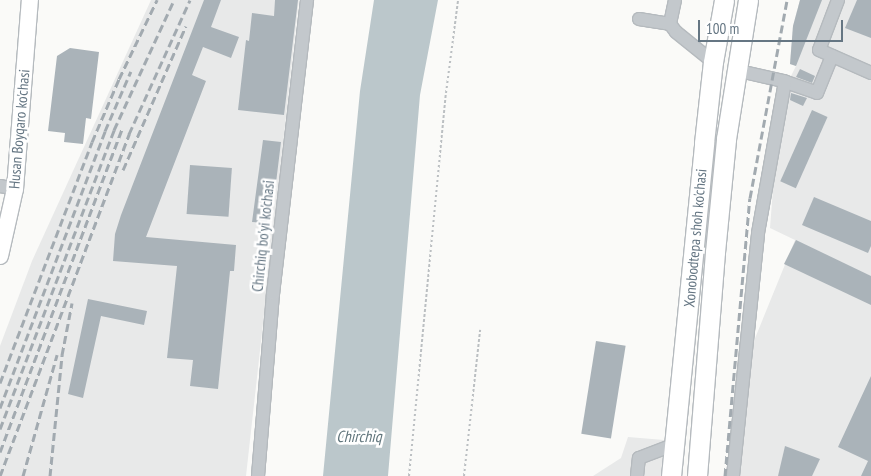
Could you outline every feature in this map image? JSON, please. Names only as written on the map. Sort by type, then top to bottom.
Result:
[{"type":"highway","name":"Xonobodtepa shoh ko'chasi","points":[[671,476],[713,62],[724,0]]},
{"type":"highway","name":"Xonobodtepa shoh ko'chasi","points":[[697,476],[715,252],[735,70],[748,0]]},
{"type":"main road","name":"Husan Boyqaro ko'chasi","points":[[0,212],[7,187],[20,0]]},
{"type":"main road","name":"Husan Boyqaro ko'chasi","points":[[0,256],[30,0]]},
{"type":"street","name":"Chirchiq bo'yi ko'chasi","points":[[258,476],[273,294],[307,0]]},
{"type":"street","points":[[670,24],[676,0]]},
{"type":"street","points":[[838,0],[819,50],[871,73]]},
{"type":"street","points":[[639,19],[670,24],[676,32],[713,62]]},
{"type":"street","points":[[735,70],[785,81],[817,93],[832,56]]},
{"type":"street","points":[[733,476],[758,233],[785,81]]},
{"type":"street","points":[[637,476],[639,458],[675,444]]},
{"type":"path","points":[[409,476],[445,102],[458,0]]},
{"type":"path","points":[[464,476],[480,330]]},
{"type":"shaded area","points":[[151,0],[299,0],[246,476],[0,476],[0,346],[32,261]]},
{"type":"shaded area","points":[[800,0],[871,0],[871,476],[738,476],[749,353],[795,240],[770,228],[780,98],[796,66],[790,64],[793,26]]},
{"type":"shaded area","points":[[628,437],[664,440],[661,476],[593,476],[621,458]]},
{"type":"water","name":"Chirchiq","points":[[374,0],[438,0],[420,95],[388,476],[323,476],[360,91]]},
{"type":"building","points":[[204,0],[221,0],[211,27],[239,37],[231,58],[203,47],[192,75],[206,81],[146,237],[236,245],[234,271],[230,271],[218,389],[190,386],[193,360],[167,358],[177,266],[113,261],[115,234],[121,215]]},
{"type":"building","points":[[275,0],[298,0],[284,115],[238,110],[246,40],[249,41],[252,13],[274,16]]},
{"type":"building","points":[[800,0],[822,0],[796,66],[790,64],[793,26]]},
{"type":"building","points":[[857,0],[871,0],[871,38],[845,28]]},
{"type":"building","points":[[70,48],[99,52],[91,119],[86,118],[83,144],[64,142],[65,133],[48,131],[57,56]]},
{"type":"building","points":[[800,69],[815,76],[812,83],[796,77]]},
{"type":"building","points":[[791,93],[807,98],[803,106],[790,100]]},
{"type":"building","points":[[812,110],[828,117],[796,188],[780,181]]},
{"type":"building","points":[[263,140],[281,142],[275,191],[271,191],[267,223],[252,222]]},
{"type":"building","points":[[190,165],[232,168],[228,217],[187,214]]},
{"type":"building","points":[[814,197],[871,221],[871,246],[868,253],[802,225]]},
{"type":"building","points":[[796,240],[871,276],[871,305],[784,264]]},
{"type":"building","points":[[88,299],[147,311],[144,325],[101,316],[83,398],[68,394]]},
{"type":"building","points":[[596,341],[626,346],[611,439],[581,434]]},
{"type":"building","points":[[871,376],[871,476],[861,476],[868,461],[838,447]]},
{"type":"building","points":[[785,446],[820,459],[812,476],[778,476]]},
{"type":"railway","points":[[0,383],[92,142],[119,79],[157,0]]},
{"type":"railway","points":[[0,429],[114,130],[174,0]]},
{"type":"railway","points":[[0,476],[129,134],[190,0]]},
{"type":"railway","points":[[725,476],[750,198],[787,0]]},
{"type":"railway","points":[[123,170],[186,26]]},
{"type":"railway","points":[[0,408],[105,131],[131,71]]},
{"type":"railway","points":[[0,452],[123,127]]},
{"type":"railway","points":[[50,476],[62,355],[72,303]]},
{"type":"railway","points":[[23,476],[57,355]]}]
